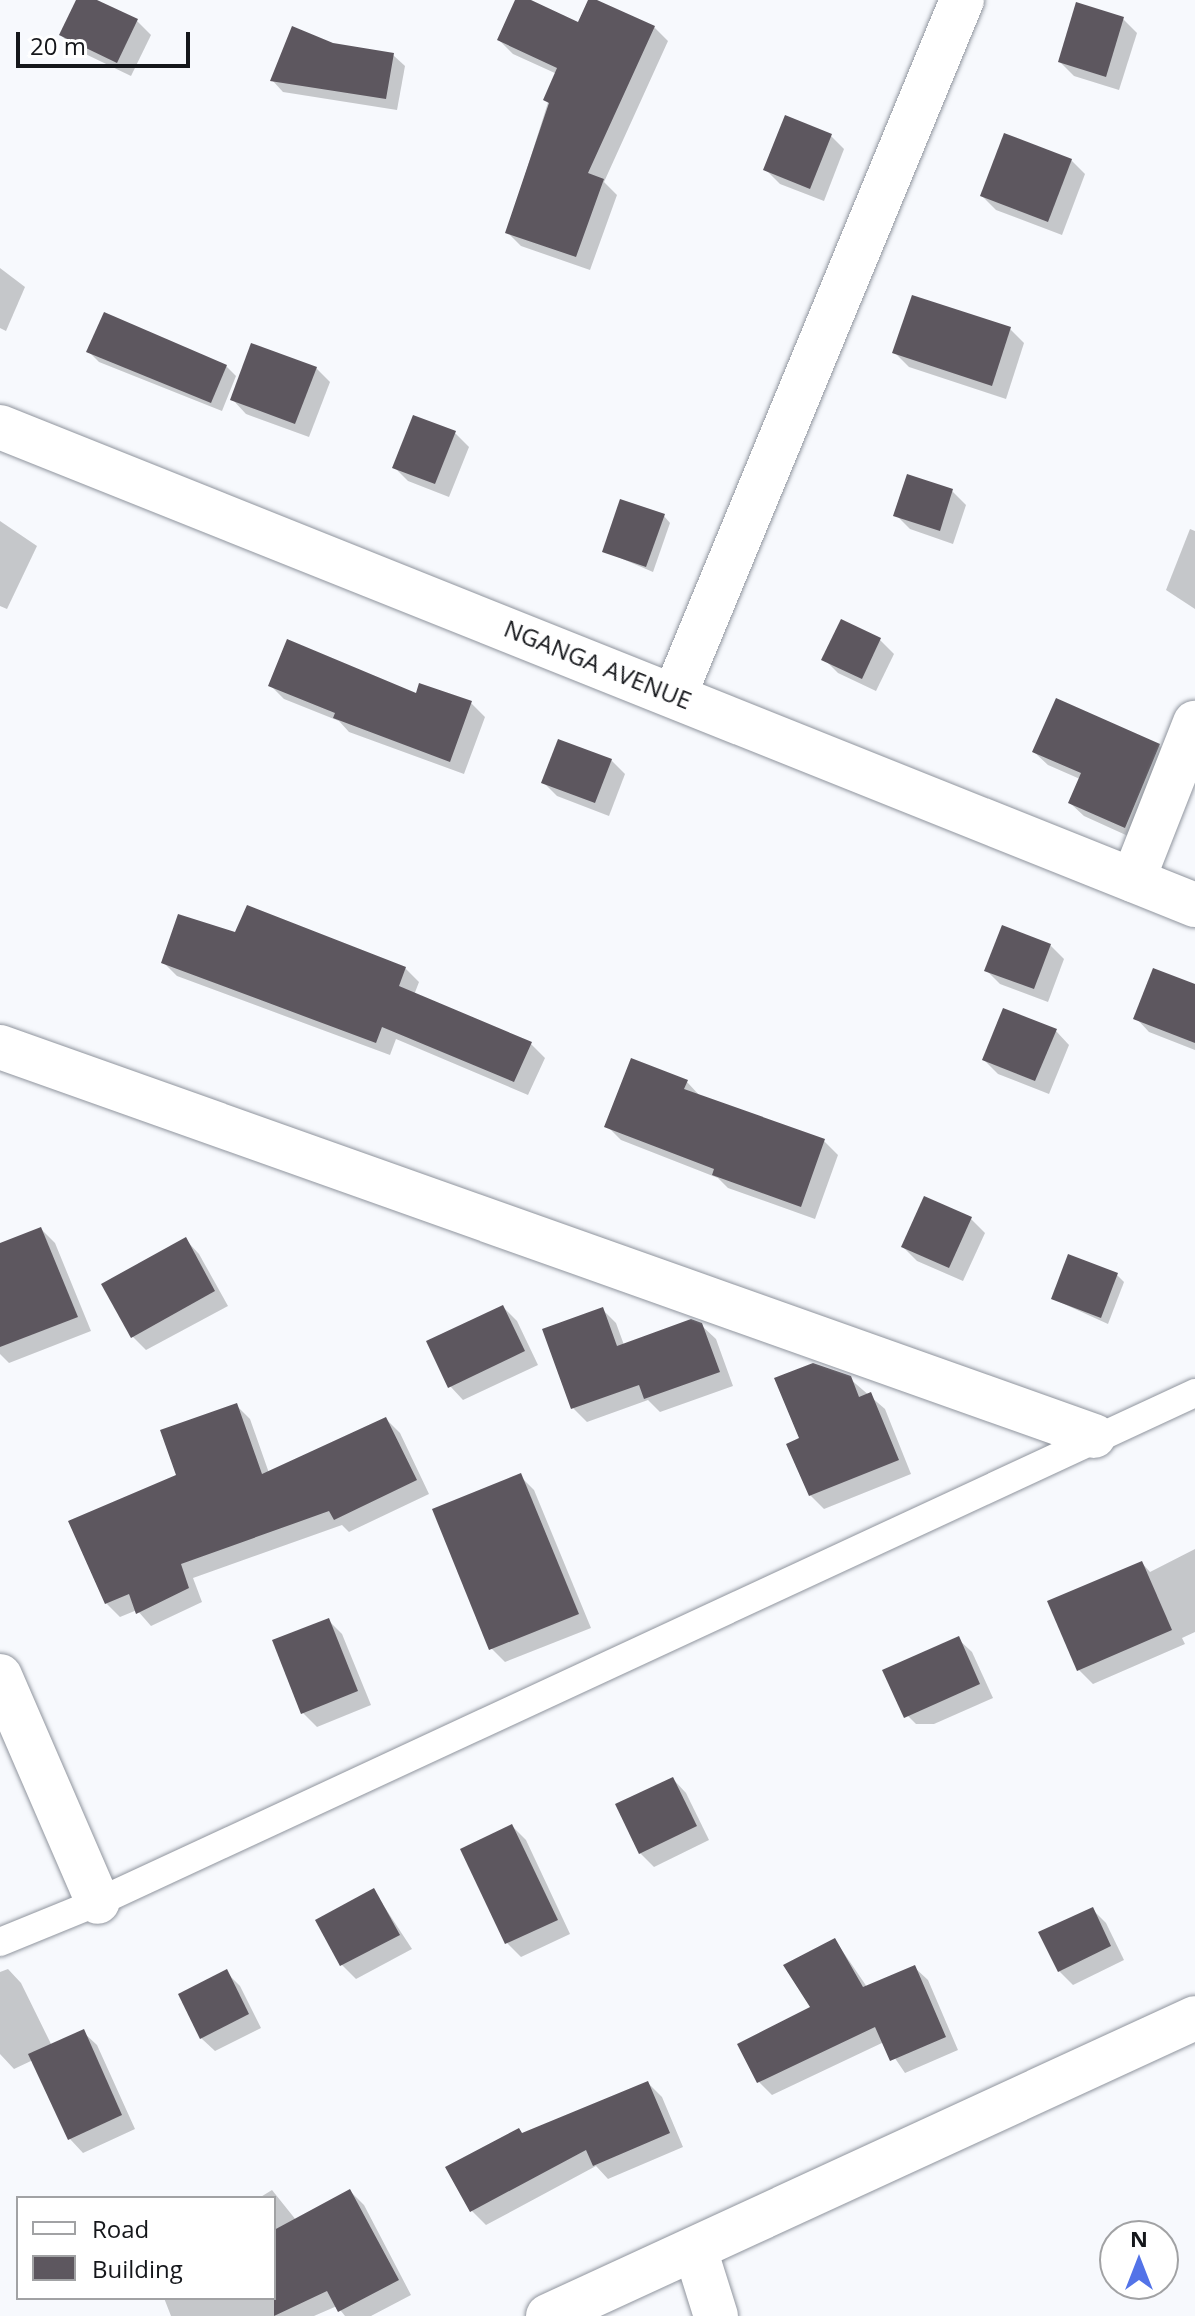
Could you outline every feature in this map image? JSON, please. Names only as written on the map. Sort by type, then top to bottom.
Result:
[{"type":"street","points":[[675,694],[962,0]]},
{"type":"street","name":"NGANGA AVENUE","points":[[0,427],[675,694],[1195,905]]},
{"type":"street","points":[[1133,880],[1195,723]]},
{"type":"street","points":[[0,1047],[1094,1436]]},
{"type":"street","points":[[0,1676],[98,1902]]},
{"type":"street","points":[[548,2316],[1195,2018]]},
{"type":"street","points":[[695,2249],[716,2316]]},
{"type":"lane","points":[[0,1942],[98,1902],[1094,1436],[1195,1393]]},
{"type":"building","points":[[76,0],[97,0],[138,19],[117,63],[59,35]]},
{"type":"building","points":[[515,0],[531,0],[578,22],[588,0],[597,0],[655,26],[588,173],[604,179],[576,257],[505,233],[549,103],[543,100],[557,68],[497,40]]},
{"type":"building","points":[[1076,2],[1124,17],[1106,77],[1058,62]]},
{"type":"building","points":[[292,26],[333,43],[394,53],[386,99],[270,81]]},
{"type":"building","points":[[785,115],[832,134],[810,189],[763,170]]},
{"type":"building","points":[[1004,133],[1072,159],[1048,222],[980,196]]},
{"type":"building","points":[[912,295],[1011,327],[992,386],[892,353]]},
{"type":"building","points":[[104,312],[227,365],[211,403],[86,352]]},
{"type":"building","points":[[251,343],[317,367],[295,424],[230,400]]},
{"type":"building","points":[[413,415],[456,431],[435,484],[392,468]]},
{"type":"building","points":[[907,474],[953,489],[940,531],[893,516]]},
{"type":"building","points":[[620,499],[665,514],[646,567],[602,552]]},
{"type":"building","points":[[841,619],[881,638],[862,679],[821,660]]},
{"type":"building","points":[[287,639],[416,693],[419,683],[472,701],[450,762],[333,718],[335,713],[268,686]]},
{"type":"building","points":[[1056,698],[1160,744],[1125,828],[1068,803],[1081,773],[1032,752]]},
{"type":"building","points":[[558,739],[612,759],[595,803],[541,783]]},
{"type":"building","points":[[247,905],[406,967],[399,986],[532,1042],[514,1082],[382,1027],[376,1043],[161,963],[178,914],[235,932]]},
{"type":"building","points":[[1002,925],[1051,944],[1034,989],[984,971]]},
{"type":"building","points":[[1153,968],[1195,984],[1195,1043],[1133,1019]]},
{"type":"building","points":[[1003,1008],[1057,1029],[1035,1081],[982,1060]]},
{"type":"building","points":[[631,1058],[688,1080],[684,1089],[825,1139],[801,1207],[712,1175],[714,1169],[604,1127]]},
{"type":"building","points":[[924,1196],[972,1217],[949,1268],[901,1247]]},
{"type":"building","points":[[41,1227],[78,1317],[0,1347],[0,1243]]},
{"type":"building","points":[[186,1237],[215,1291],[131,1338],[101,1284]]},
{"type":"building","points":[[1068,1254],[1118,1273],[1101,1318],[1051,1299]]},
{"type":"building","points":[[503,1305],[525,1351],[448,1388],[426,1341]]},
{"type":"building","points":[[603,1307],[617,1346],[691,1319],[702,1323],[720,1372],[644,1399],[639,1385],[571,1409],[542,1329]]},
{"type":"building","points":[[813,1363],[851,1376],[859,1397],[871,1392],[899,1460],[809,1496],[786,1444],[799,1438],[774,1378]]},
{"type":"building","points":[[237,1403],[262,1474],[386,1417],[417,1480],[334,1520],[329,1511],[181,1564],[189,1588],[136,1614],[129,1594],[105,1604],[68,1521],[176,1475],[160,1430]]},
{"type":"building","points":[[521,1473],[579,1614],[489,1650],[432,1509]]},
{"type":"building","points":[[1142,1561],[1172,1630],[1077,1671],[1047,1601]]},
{"type":"building","points":[[329,1618],[358,1691],[301,1714],[272,1640]]},
{"type":"building","points":[[959,1636],[980,1684],[904,1718],[882,1670]]},
{"type":"building","points":[[673,1777],[697,1826],[639,1854],[615,1804]]},
{"type":"building","points":[[512,1824],[558,1920],[505,1944],[460,1849]]},
{"type":"building","points":[[374,1888],[400,1935],[340,1966],[315,1920]]},
{"type":"building","points":[[1093,1907],[1111,1946],[1058,1972],[1038,1932]]},
{"type":"building","points":[[835,1938],[863,1987],[915,1965],[946,2037],[890,2061],[875,2027],[757,2083],[737,2044],[810,2007],[783,1965]]},
{"type":"building","points":[[227,1969],[249,2014],[200,2039],[178,1994]]},
{"type":"building","points":[[84,2029],[122,2115],[68,2140],[28,2054]]},
{"type":"building","points":[[648,2081],[670,2133],[593,2166],[586,2150],[470,2212],[445,2167],[519,2128],[522,2133]]},
{"type":"building","points":[[350,2189],[399,2280],[338,2312],[327,2291],[274,2316],[276,2229]]}]
